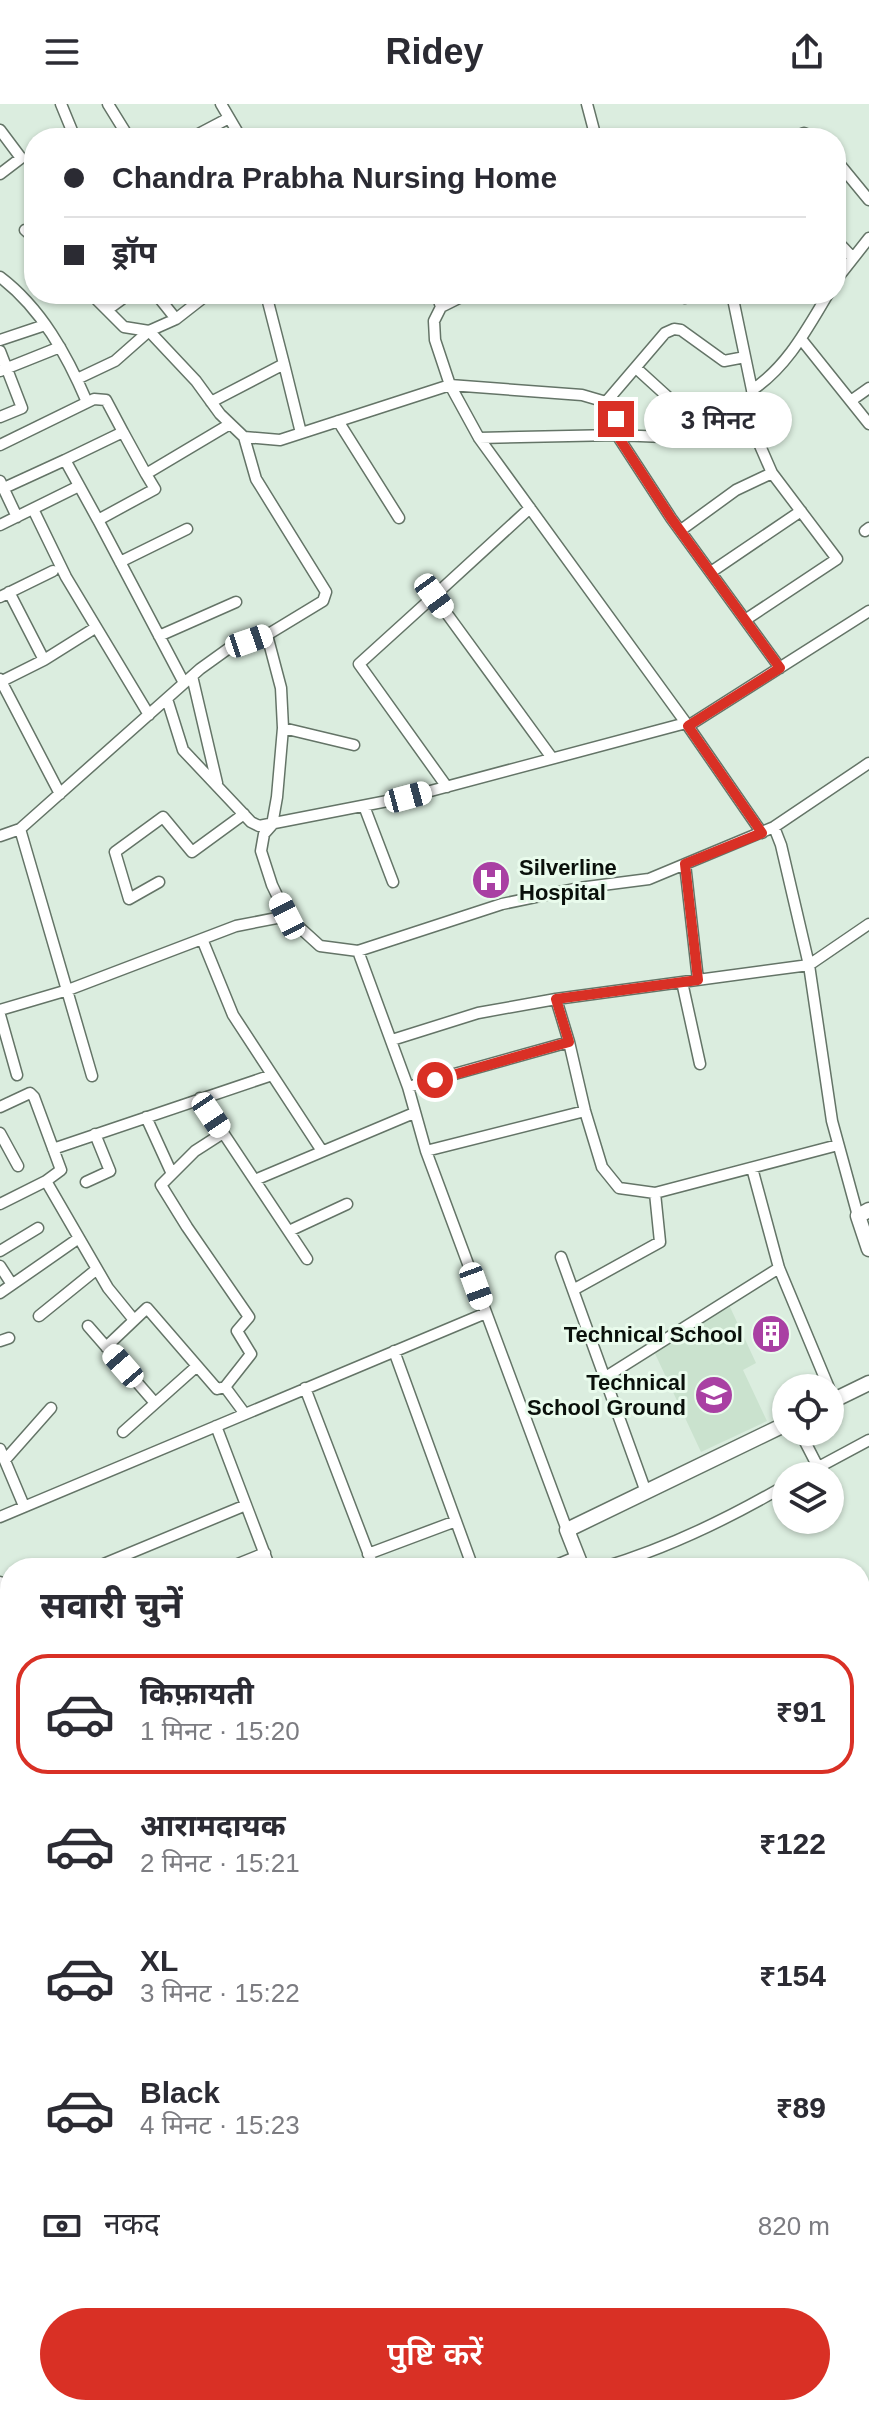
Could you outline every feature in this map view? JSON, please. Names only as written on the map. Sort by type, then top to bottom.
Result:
[{"type":"street","points":[[61,104],[71,128]]},
{"type":"street","points":[[108,104],[123,128]]},
{"type":"street","points":[[221,104],[235,128]]},
{"type":"street","points":[[587,104],[593,128]]},
{"type":"street","points":[[210,128],[229,118]]},
{"type":"street","points":[[0,130],[21,158],[0,174]]},
{"type":"street","points":[[846,172],[869,200]]},
{"type":"street","points":[[846,267],[869,238]]},
{"type":"street","points":[[846,251],[853,258]]},
{"type":"street","points":[[0,277],[24,299]]},
{"type":"street","points":[[28,304],[60,347],[87,402]]},
{"type":"street","points":[[0,836],[20,829],[188,680],[232,646],[267,635],[323,601],[326,592],[256,479],[244,437],[149,331],[124,327],[101,304]]},
{"type":"street","points":[[107,310],[115,304]]},
{"type":"street","points":[[164,304],[176,319]]},
{"type":"street","points":[[77,379],[115,361],[149,331],[176,319],[195,304]]},
{"type":"street","points":[[269,304],[301,433]]},
{"type":"street","points":[[447,304],[441,307],[434,321],[435,340],[450,385],[479,438],[687,724],[762,833]]},
{"type":"street","points":[[734,304],[752,390],[758,441],[772,473],[837,559],[745,620]]},
{"type":"street","points":[[752,390],[771,377],[801,339],[822,304]]},
{"type":"street","points":[[0,340],[45,325]]},
{"type":"street","points":[[606,402],[665,333],[674,329],[681,330],[724,361],[745,357]]},
{"type":"street","points":[[801,339],[869,424]]},
{"type":"street","points":[[4,370],[60,347]]},
{"type":"street","points":[[0,351],[4,370],[22,408],[0,417]]},
{"type":"street","points":[[211,402],[284,364]]},
{"type":"street","points":[[636,368],[714,439]]},
{"type":"street","points":[[244,437],[280,440],[450,385],[582,395],[606,402],[622,435],[681,530],[780,668]]},
{"type":"street","points":[[852,400],[869,388]]},
{"type":"street","points":[[0,445],[94,399],[106,400],[155,489],[98,520]]},
{"type":"street","points":[[338,421],[399,518]]},
{"type":"street","points":[[146,474],[230,424]]},
{"type":"street","points":[[17,517],[2,485],[123,432]]},
{"type":"street","points":[[479,438],[622,435],[758,441]]},
{"type":"street","points":[[65,460],[159,636],[188,680],[218,784]]},
{"type":"street","points":[[681,530],[736,490],[772,473]]},
{"type":"street","points":[[0,525],[79,486]]},
{"type":"street","points":[[447,787],[359,664],[530,508]]},
{"type":"street","points":[[33,509],[66,577],[149,715]]},
{"type":"street","points":[[711,572],[801,511]]},
{"type":"street","points":[[120,562],[187,529]]},
{"type":"street","points":[[44,660],[4,595],[53,571]]},
{"type":"street","points":[[434,596],[552,758]]},
{"type":"street","points":[[159,636],[236,602]]},
{"type":"street","points":[[167,699],[183,750],[256,825],[272,825],[447,787],[687,724],[869,611]]},
{"type":"street","points":[[60,794],[0,681],[44,660],[95,628]]},
{"type":"street","points":[[267,635],[281,688],[283,728],[272,825],[264,834],[261,851],[272,885],[287,916],[320,946],[358,951],[502,904],[579,888],[649,879],[774,827],[869,763]]},
{"type":"street","points":[[283,728],[354,745]]},
{"type":"street","points":[[364,806],[393,882]]},
{"type":"street","points":[[159,882],[129,899],[115,852],[163,817],[192,852],[244,814]]},
{"type":"street","points":[[774,827],[809,965],[832,1121],[864,1213],[869,1249]]},
{"type":"street","points":[[20,829],[92,1076]]},
{"type":"street","points":[[685,864],[698,980]]},
{"type":"street","points":[[17,1075],[0,1012],[68,990],[236,926],[287,916]]},
{"type":"street","points":[[392,1040],[478,1013],[556,999],[809,965],[869,924]]},
{"type":"street","points":[[202,939],[233,1015],[322,1151]]},
{"type":"street","points":[[358,951],[408,1087],[426,1151],[578,1558]]},
{"type":"street","points":[[682,982],[700,1064]]},
{"type":"street","points":[[556,999],[602,1167],[619,1188],[655,1193],[838,1145]]},
{"type":"street","points":[[408,1087],[569,1042]]},
{"type":"street","points":[[53,1149],[272,1075]]},
{"type":"street","points":[[0,1107],[25,1094],[30,1093],[34,1097],[61,1170],[0,1204]]},
{"type":"street","points":[[200,1098],[307,1259]]},
{"type":"street","points":[[426,1151],[585,1111]]},
{"type":"street","points":[[255,1180],[414,1113]]},
{"type":"street","points":[[146,1117],[172,1174]]},
{"type":"street","points":[[0,1133],[18,1166]]},
{"type":"street","points":[[106,1347],[147,1308],[217,1389],[225,1387],[251,1354],[237,1331],[249,1317],[163,1189],[163,1182],[195,1151],[223,1133]]},
{"type":"street","points":[[86,1182],[110,1171],[95,1134]]},
{"type":"street","points":[[752,1168],[779,1268],[822,1374]]},
{"type":"street","points":[[46,1181],[108,1288],[134,1320]]},
{"type":"street","points":[[573,1290],[660,1242],[655,1193]]},
{"type":"street","points":[[289,1231],[347,1204]]},
{"type":"street","points":[[0,1251],[38,1228]]},
{"type":"street","points":[[0,1293],[79,1238]]},
{"type":"street","points":[[561,1257],[646,1492]]},
{"type":"street","points":[[0,1266],[11,1283]]},
{"type":"street","points":[[604,1378],[779,1268]]},
{"type":"street","points":[[39,1316],[97,1269]]},
{"type":"street","points":[[0,1517],[486,1313]]},
{"type":"street","points":[[88,1326],[155,1403]]},
{"type":"street","points":[[394,1351],[469,1558]]},
{"type":"street","points":[[123,1432],[197,1366]]},
{"type":"street","points":[[844,1391],[869,1383]]},
{"type":"street","points":[[225,1387],[245,1414]]},
{"type":"street","points":[[305,1388],[370,1558]]},
{"type":"street","points":[[24,1506],[3,1458],[51,1408]]},
{"type":"street","points":[[216,1426],[267,1558]]},
{"type":"street","points":[[567,1530],[772,1431]]},
{"type":"street","points":[[827,1462],[869,1440]]},
{"type":"street","points":[[633,1558],[688,1535],[772,1492]]},
{"type":"street","points":[[118,1558],[246,1505]]},
{"type":"street","points":[[368,1554],[456,1521]]},
{"type":"street","points":[[253,1558],[265,1553]]},
{"type":"shaded area","name":"Technical School Ground","points":[[730,1307],[756,1363],[743,1370],[767,1421],[701,1452],[651,1345]]},
{"type":"place","name":"Silverline Hospital","points":[[491,880]]},
{"type":"place","name":"Technical School","points":[[771,1334]]},
{"type":"place","name":"Technical School Ground","points":[[714,1395]]},
{"type":"route","points":[[435,1080],[569,1042],[556,999],[698,980],[685,864],[762,833],[688,726],[780,668],[671,518],[617,435],[627,435],[616,419]]}]
